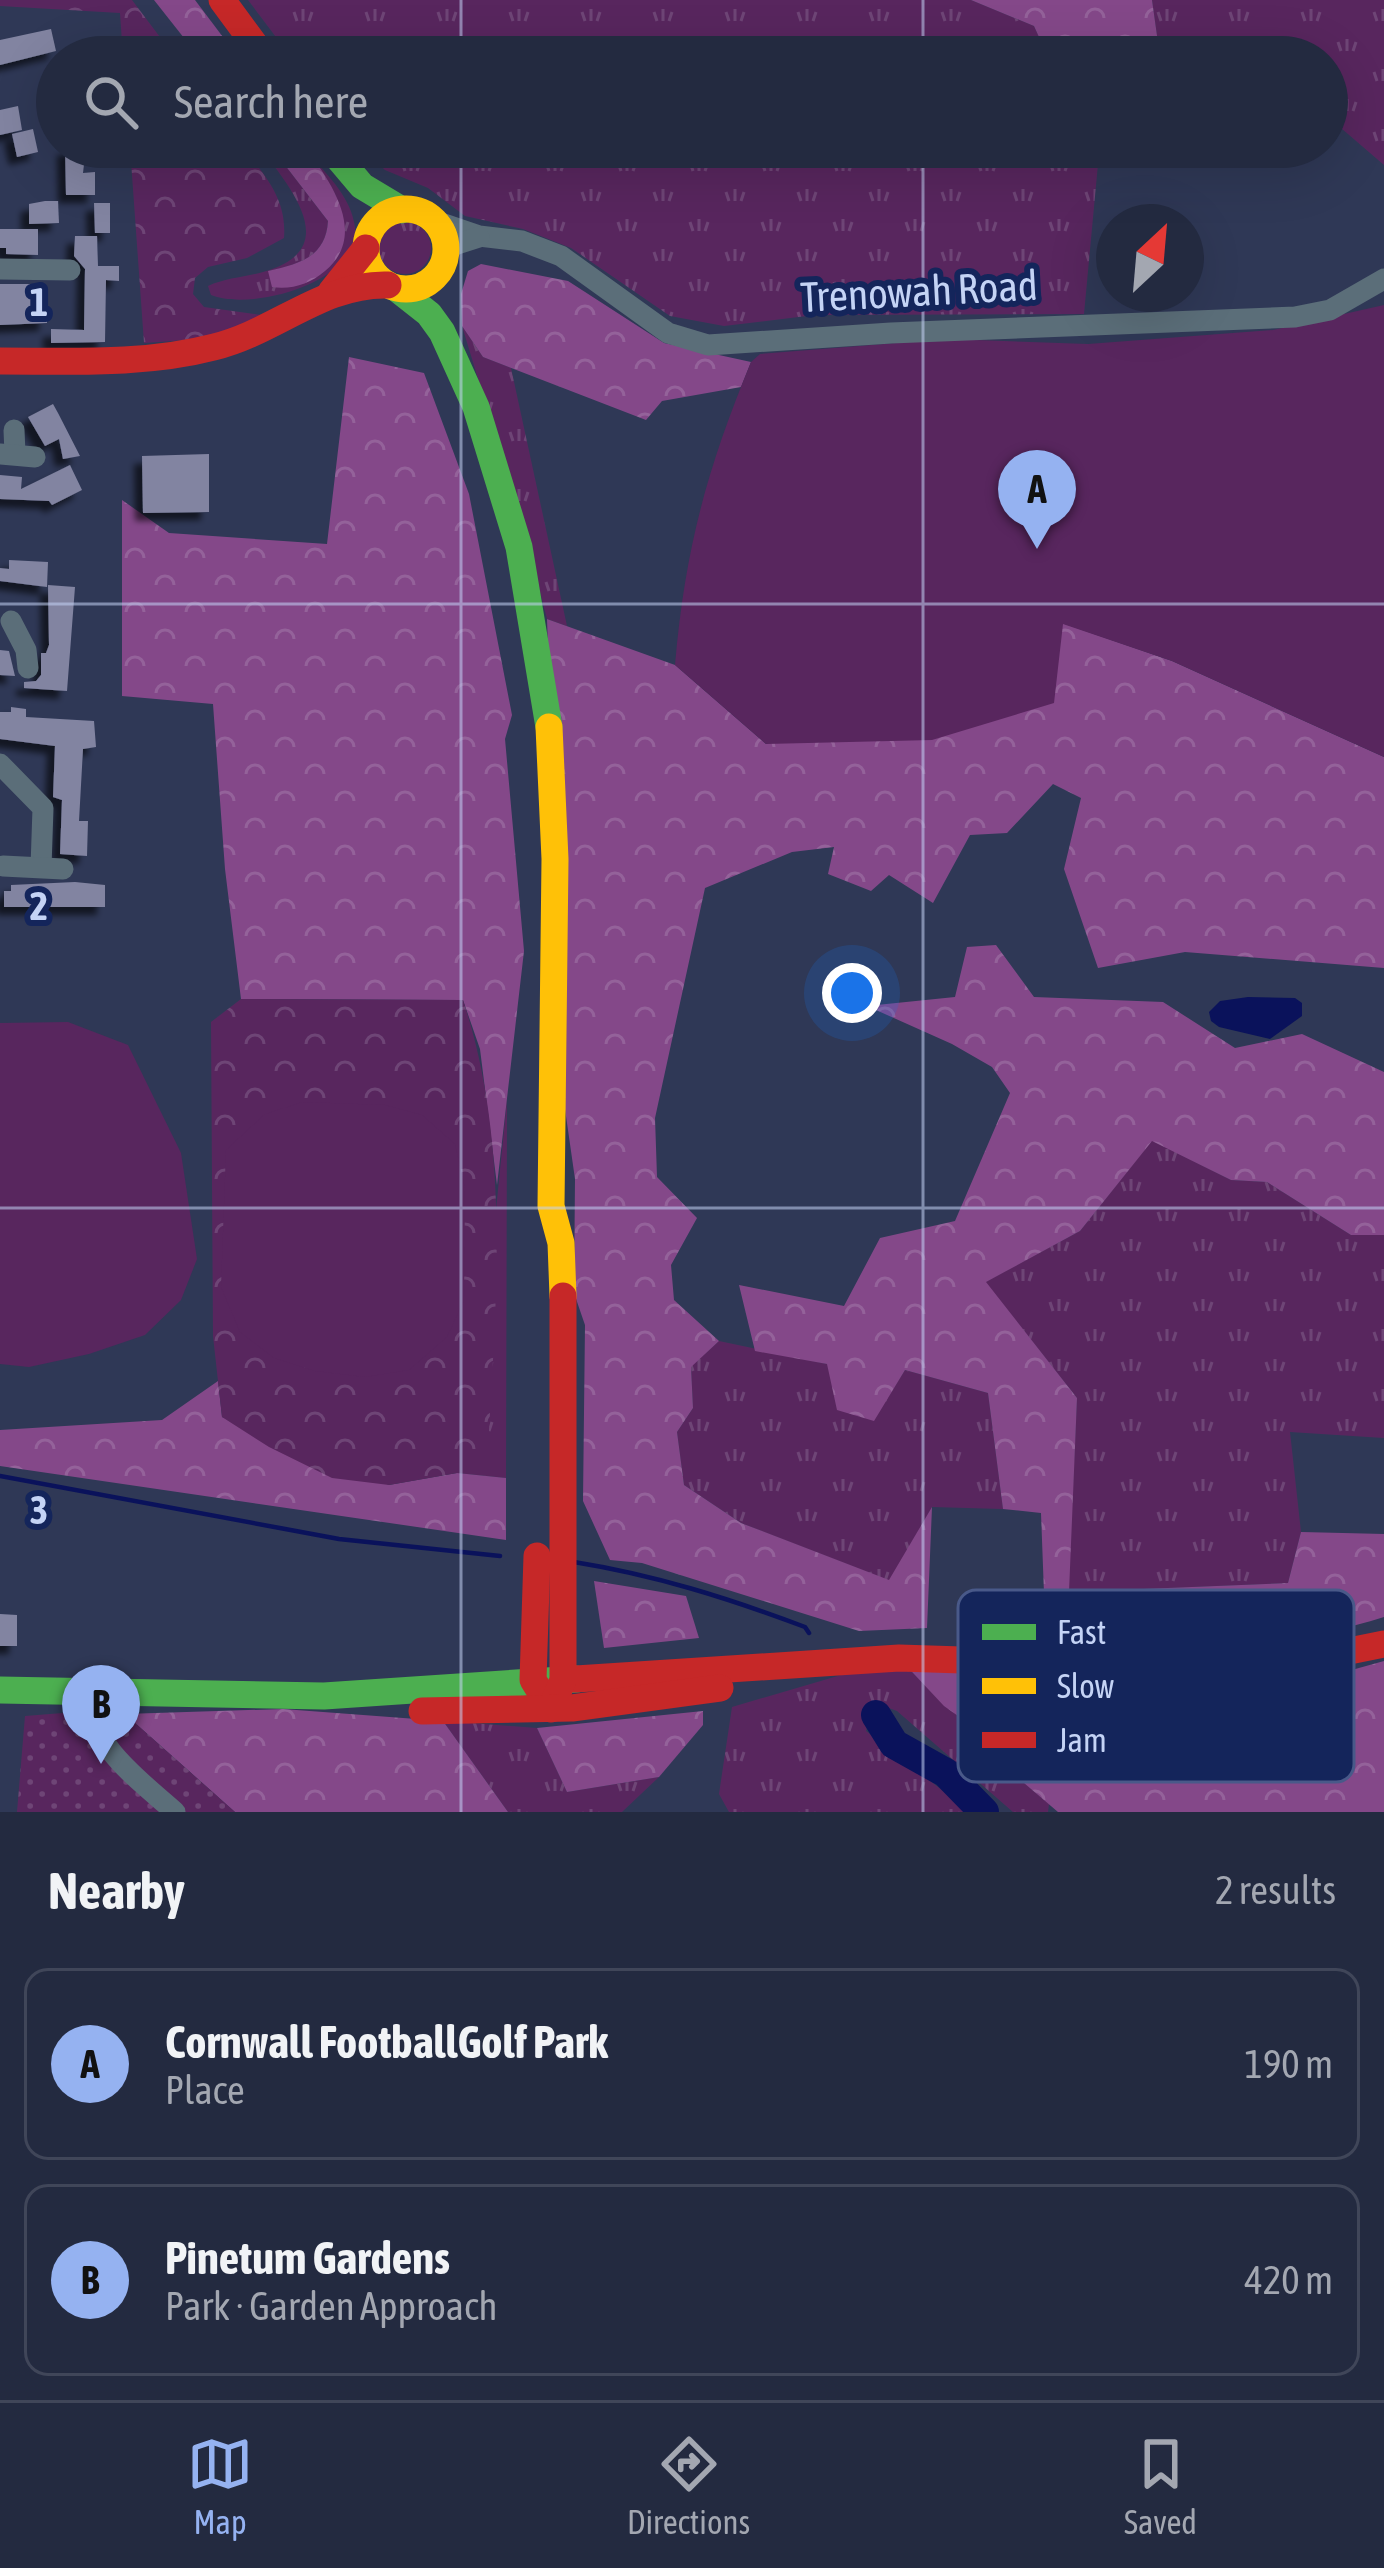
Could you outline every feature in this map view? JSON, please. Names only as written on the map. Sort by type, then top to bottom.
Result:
[{"type":"main road","points":[[222,0],[248,36]]},
{"type":"main road","points":[[345,168],[402,209],[423,213],[443,232],[442,332]]},
{"type":"main road","points":[[349,174],[372,269],[429,314],[476,407],[519,547],[548,707],[555,859],[551,1206],[561,1243],[563,1302],[563,1680],[551,1709]]},
{"type":"main road","points":[[331,292],[367,245],[377,222],[402,209]]},
{"type":"main road","points":[[0,361],[76,361],[185,352],[241,340],[331,292],[369,282],[427,284],[446,256]]},
{"type":"main road","points":[[551,1206],[538,1242],[541,1445],[533,1680],[551,1709]]},
{"type":"main road","points":[[1354,1650],[1384,1643]]},
{"type":"main road","points":[[0,1690],[88,1701],[324,1696],[802,1662],[958,1660]]},
{"type":"main road","points":[[324,1696],[402,1710],[476,1714],[551,1709],[718,1689],[802,1662]]},
{"type":"street","name":"Trenowah Road","points":[[435,221],[479,236],[522,241],[562,256],[668,333],[708,345],[1294,317],[1330,310],[1384,279]]},
{"type":"street","points":[[446,256],[454,245],[479,236]]},
{"type":"street","points":[[0,268],[70,271]]},
{"type":"street","points":[[14,430],[17,455]]},
{"type":"street","points":[[12,619],[26,650],[28,668]]},
{"type":"street","points":[[0,764],[43,808],[52,868],[3,866]]},
{"type":"street","points":[[88,1701],[103,1741],[176,1812]]},
{"type":"green space","points":[[0,0],[132,0],[159,36],[122,36],[120,13],[0,6]]},
{"type":"green space","points":[[154,0],[195,0],[222,36],[182,36]]},
{"type":"green space","points":[[248,0],[971,0],[1034,26],[1039,36],[275,36]]},
{"type":"green space","points":[[971,0],[1152,0],[1157,36],[1039,36],[1034,26]]},
{"type":"green space","points":[[1152,0],[1384,0],[1384,165],[1348,134],[1348,36],[1157,36]]},
{"type":"green space","points":[[132,168],[259,168],[278,200],[284,238],[247,258],[208,267],[195,278],[193,294],[204,307],[269,316],[224,333],[144,343]]},
{"type":"green space","points":[[275,168],[287,168],[328,221],[326,233],[309,257],[269,271],[322,274],[336,196],[319,168],[349,207],[355,227],[353,246],[341,263],[301,288],[252,299],[211,295],[208,286],[263,272],[288,262],[301,249],[304,216]]},
{"type":"green space","points":[[287,168],[320,168],[341,209],[344,242],[338,257],[319,276],[293,287],[272,287],[268,271],[309,257],[322,243],[328,221]]},
{"type":"green space","points":[[1098,168],[1084,314],[815,315],[724,326],[670,316],[571,248],[523,229],[465,216],[428,188],[385,170]]},
{"type":"green space","points":[[405,222],[424,229],[431,248],[424,267],[405,274],[386,267],[379,248],[386,229]]},
{"type":"green space","points":[[481,264],[568,281],[664,343],[751,362],[741,387],[662,401],[646,420],[483,357],[462,326],[461,294],[468,271]]},
{"type":"green space","points":[[1384,305],[1384,757],[1172,661],[1063,624],[1054,703],[932,740],[766,744],[675,665],[700,510],[751,362],[760,354],[947,339],[1088,344],[1273,330]]},
{"type":"green space","points":[[462,326],[483,357],[511,368],[567,626],[547,619]]},
{"type":"green space","points":[[349,357],[424,373],[469,494],[512,715],[505,739],[524,951],[497,1185],[480,1049],[463,1000],[241,999],[225,869],[213,704],[122,696],[122,500],[169,533],[327,544]]},
{"type":"green space","points":[[547,619],[675,665],[766,744],[1062,623],[1172,661],[1384,757],[1384,968],[1185,952],[1098,968],[1064,869],[1081,798],[1053,784],[1007,833],[970,835],[933,903],[889,875],[871,891],[828,874],[834,847],[792,852],[705,888],[655,1118],[657,1177],[697,1218],[671,1265],[674,1300],[719,1341],[691,1367],[693,1408],[677,1432],[684,1485],[741,1523],[889,1580],[932,1507],[927,1628],[859,1631],[642,1563],[610,1560],[583,1501],[585,1325],[574,1293],[575,1179],[565,1109]]},
{"type":"green space","points":[[996,945],[1034,997],[1163,1002],[1235,1048],[1302,1034],[1384,1072],[1384,1235],[1351,1235],[1267,1182],[1231,1180],[1152,1141],[1080,1231],[986,1282],[1077,1398],[1069,1590],[1044,1590],[1041,1513],[1003,1509],[988,1393],[905,1370],[874,1421],[837,1410],[827,1364],[755,1351],[739,1285],[844,1306],[880,1238],[955,1221],[1010,1093],[992,1067],[867,1006],[955,997],[967,947]]},
{"type":"green space","points":[[241,999],[463,1000],[488,1110],[497,1223],[488,1449],[457,1473],[389,1485],[332,1478],[222,1417],[213,1336],[211,1022]]},
{"type":"green space","points":[[68,1022],[128,1045],[181,1153],[197,1259],[181,1300],[145,1335],[29,1367],[0,1364],[0,1023]]},
{"type":"green space","points":[[507,1100],[506,1478],[457,1473],[482,1350]]},
{"type":"green space","points":[[303,1102],[385,1105],[422,1115],[455,1144],[465,1188],[464,1300],[447,1337],[409,1370],[365,1377],[315,1371],[274,1358],[240,1332],[221,1287],[226,1150],[265,1114]]},
{"type":"green space","points":[[1152,1140],[1231,1180],[1267,1182],[1351,1235],[1384,1235],[1384,1438],[1290,1432],[1301,1532],[1288,1583],[1068,1590],[1077,1398],[985,1282],[1080,1231]]},
{"type":"green space","points":[[719,1341],[827,1364],[873,1420],[905,1370],[988,1393],[1003,1509],[932,1507],[890,1581],[741,1523],[684,1485],[677,1432],[693,1408],[691,1366]]},
{"type":"green space","points":[[218,1381],[222,1417],[389,1485],[457,1473],[506,1478],[506,1540],[0,1466],[0,1430],[162,1420]]},
{"type":"green space","points":[[1301,1532],[1384,1534],[1384,1617],[1354,1625],[1354,1590],[1118,1590],[1288,1583]]},
{"type":"green space","points":[[594,1581],[686,1596],[699,1638],[604,1648]]},
{"type":"green space","points":[[899,1658],[958,1716],[958,1764],[897,1711],[873,1702],[863,1711],[866,1731],[970,1812],[729,1812],[719,1794],[732,1707]]},
{"type":"green space","points":[[899,1658],[958,1672],[958,1716]]},
{"type":"green space","points":[[1384,1661],[1384,1812],[1058,1812],[1024,1783],[1354,1782],[1354,1669]]},
{"type":"green space","points":[[283,1709],[443,1721],[508,1812],[235,1812],[125,1714]]},
{"type":"green space","points":[[88,1711],[125,1714],[235,1812],[17,1812],[25,1716]]},
{"type":"green space","points":[[703,1711],[703,1725],[659,1777],[567,1792],[537,1728]]},
{"type":"green space","points":[[443,1721],[537,1728],[567,1792],[659,1777],[622,1812],[508,1812]]},
{"type":"green space","points":[[979,1782],[1023,1782],[1049,1804],[1048,1812],[1013,1812]]},
{"type":"shaded area","points":[[1295,998],[1302,1003],[1302,1016],[1270,1039],[1211,1021],[1209,1012],[1220,1001]]},
{"type":"building","points":[[51,29],[53,36],[36,36],[36,56],[0,65],[0,40]]},
{"type":"building","points":[[18,106],[22,130],[0,135],[0,110]]},
{"type":"building","points":[[33,129],[36,152],[17,157],[12,134]]},
{"type":"building","points":[[65,168],[95,172],[95,195],[66,195]]},
{"type":"building","points":[[58,201],[59,223],[29,224],[29,204]]},
{"type":"building","points":[[94,203],[110,203],[110,233],[95,233]]},
{"type":"building","points":[[0,229],[38,229],[38,255],[6,254],[6,248],[0,248]]},
{"type":"building","points":[[75,236],[97,236],[98,266],[119,266],[119,281],[106,280],[105,342],[51,343],[51,329],[84,330],[85,269],[74,256]]},
{"type":"building","points":[[0,284],[31,284],[32,304],[47,304],[47,323],[0,325]]},
{"type":"building","points":[[53,404],[80,456],[63,459],[59,439],[45,446],[28,417]]},
{"type":"building","points":[[209,454],[209,512],[143,513],[142,456]]},
{"type":"building","points":[[70,465],[82,490],[52,505],[49,501],[0,499],[0,475],[22,477],[21,489]]},
{"type":"building","points":[[9,560],[48,562],[47,587],[0,581],[0,568],[9,569]]},
{"type":"building","points":[[48,585],[75,587],[67,691],[24,688],[24,682],[36,681],[41,675],[41,653],[49,645]]},
{"type":"building","points":[[0,650],[9,651],[15,676],[0,675]]},
{"type":"building","points":[[11,707],[26,709],[26,717],[94,721],[96,747],[83,749],[79,821],[88,821],[87,856],[60,854],[62,800],[53,797],[55,746],[0,739],[0,712],[11,712]]},
{"type":"building","points":[[11,885],[105,885],[105,907],[4,907],[4,891],[11,891]]},
{"type":"building","points":[[0,1614],[17,1615],[17,1646],[0,1646]]},
{"type":"waterway","points":[[0,1476],[339,1539],[500,1556]]},
{"type":"waterway","points":[[574,1562],[691,1588],[805,1627],[809,1633]]},
{"type":"waterway","points":[[876,1715],[894,1744],[946,1773],[984,1812]]},
{"type":"traffic: fast","points":[[347,168],[362,186],[402,210]]},
{"type":"traffic: fast","points":[[396,288],[429,314],[442,332],[476,407],[519,547],[549,727]]},
{"type":"traffic: fast","points":[[0,1690],[324,1696],[576,1679]]},
{"type":"traffic: slow","points":[[406,209],[434,221],[446,249],[434,277],[406,289],[378,277],[366,249],[378,221],[406,209]]},
{"type":"traffic: slow","points":[[549,727],[555,859],[551,1206],[561,1243],[563,1296]]},
{"type":"traffic: jam","points":[[222,0],[249,36]]},
{"type":"traffic: jam","points":[[331,292],[366,248]]},
{"type":"traffic: jam","points":[[0,361],[108,361],[188,353],[237,340],[342,292],[388,285]]},
{"type":"traffic: jam","points":[[551,1709],[563,1680],[563,1296]]},
{"type":"traffic: jam","points":[[537,1556],[533,1680],[546,1701]]},
{"type":"traffic: jam","points":[[1354,1650],[1384,1644]]},
{"type":"traffic: jam","points":[[576,1679],[899,1658],[958,1660]]},
{"type":"traffic: jam","points":[[422,1711],[572,1708],[720,1688]]},
{"type":"place","name":"Cornwall FootballGolf Park","points":[[1037,549]]},
{"type":"place","name":"Pinetum Gardens","points":[[101,1764]]}]
